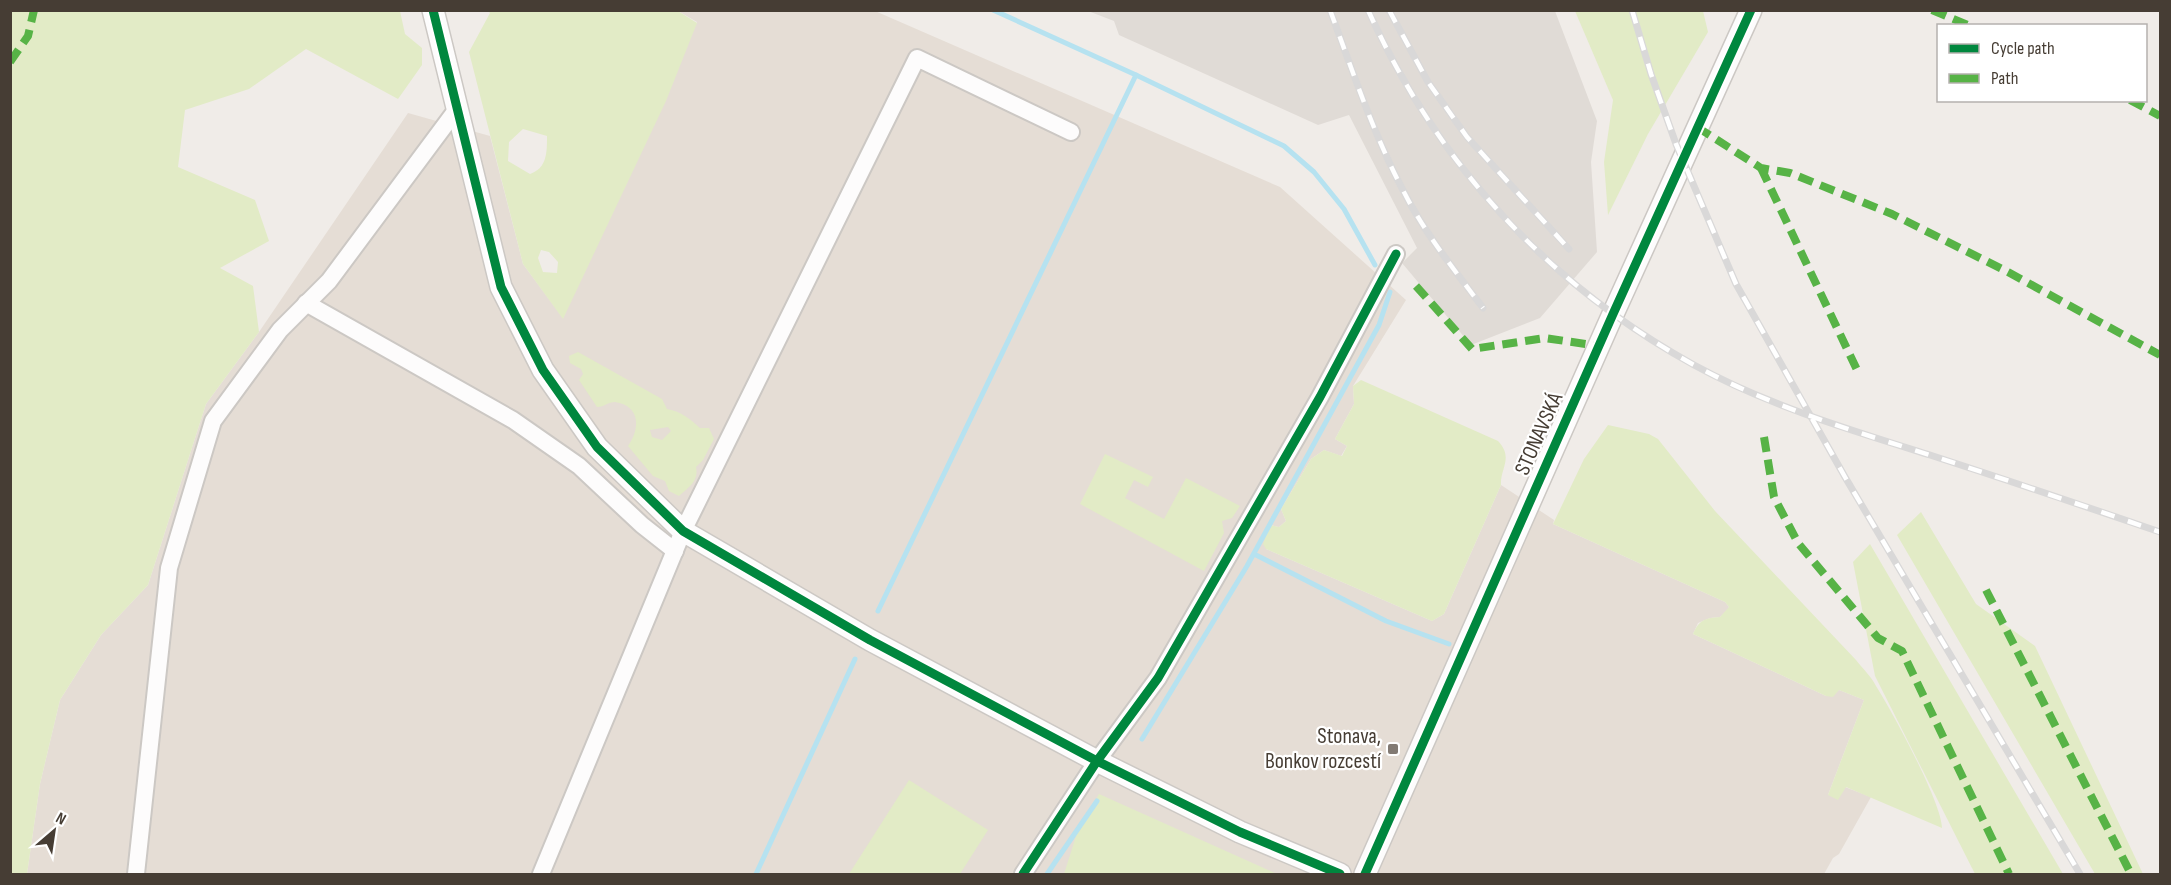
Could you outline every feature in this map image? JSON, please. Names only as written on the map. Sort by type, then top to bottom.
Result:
[{"type":"street","points":[[433,10],[501,287],[543,370],[597,447],[683,531],[870,640],[1096,761],[1240,832],[1340,874]]},
{"type":"street","name":"STONAVSKÁ","points":[[1365,874],[1613,314],[1751,10]]},
{"type":"street","points":[[541,874],[683,531],[917,58],[1071,132]]},
{"type":"street","points":[[136,874],[169,568],[213,420],[280,330],[329,281],[457,110]]},
{"type":"street","points":[[1023,874],[1096,761],[1158,678],[1320,397],[1395,254]]},
{"type":"street","points":[[306,303],[513,420],[579,466],[642,525],[675,551]]},
{"type":"shaded area","points":[[678,11],[875,11],[1280,187],[1406,300],[1353,386],[1354,404],[1335,439],[1347,446],[1341,456],[1324,450],[1311,459],[1281,509],[1286,521],[1279,527],[1270,525],[1266,549],[1432,621],[1444,614],[1501,485],[1554,520],[1553,524],[1725,602],[1729,607],[1726,612],[1720,617],[1698,623],[1693,634],[1826,696],[1839,690],[1864,700],[1828,795],[1845,787],[1871,797],[1839,854],[1833,858],[1824,874],[27,874],[40,784],[60,700],[101,635],[148,585],[206,404],[259,332],[408,113],[490,136],[523,264],[563,318],[697,22]]},
{"type":"shaded area","points":[[1088,11],[1555,11],[1597,121],[1591,162],[1597,252],[1540,318],[1471,345],[1402,263],[1417,248],[1349,115],[1318,125],[1119,35],[1114,21]]},
{"type":"green space","points":[[10,11],[400,11],[405,34],[422,48],[422,65],[398,99],[306,49],[249,89],[185,110],[178,167],[255,200],[269,241],[220,268],[253,286],[259,332],[206,404],[148,585],[101,635],[60,700],[40,784],[27,874],[10,874]]},
{"type":"green space","points":[[488,11],[678,11],[697,23],[666,101],[563,319],[523,264],[469,52],[490,13]],"holes":[[[523,129],[547,136],[543,164],[530,174],[508,161],[509,142]],[[541,250],[549,252],[558,262],[557,273],[543,272],[538,258]]]},
{"type":"green space","points":[[1575,11],[1703,11],[1708,32],[1648,134],[1608,215],[1604,162],[1613,100]]},
{"type":"green space","points":[[578,352],[662,399],[667,409],[685,416],[700,428],[709,428],[714,439],[703,460],[696,467],[695,480],[690,487],[679,496],[669,491],[665,481],[653,476],[628,446],[635,433],[634,413],[624,404],[615,402],[597,407],[579,380],[583,374],[581,369],[570,363],[569,356]],"holes":[[[668,427],[671,431],[662,440],[652,437],[650,430]]]},
{"type":"green space","points":[[1361,380],[1498,441],[1505,453],[1501,485],[1444,614],[1432,621],[1266,549],[1263,544],[1270,525],[1279,527],[1286,521],[1281,509],[1311,459],[1324,450],[1342,456],[1347,446],[1335,439],[1354,404],[1353,386]]},
{"type":"green space","points":[[1608,425],[1649,434],[1658,439],[1715,511],[1866,672],[1874,682],[1915,757],[1934,799],[1942,828],[1846,787],[1838,800],[1828,795],[1864,700],[1839,690],[1833,697],[1826,696],[1693,634],[1703,621],[1720,617],[1729,607],[1725,602],[1553,524],[1584,459]]},
{"type":"green space","points":[[1105,454],[1153,477],[1148,487],[1134,480],[1125,498],[1164,519],[1186,478],[1240,506],[1232,518],[1222,521],[1224,533],[1204,571],[1080,504]]},
{"type":"green space","points":[[1921,512],[1976,604],[2035,646],[2143,874],[2095,874],[1897,535]]},
{"type":"green space","points":[[1870,544],[2063,874],[1975,874],[1875,676],[1853,562]]},
{"type":"green space","points":[[909,780],[988,830],[960,874],[849,874]]},
{"type":"green space","points":[[1099,794],[1277,874],[1064,874],[1078,830]]},
{"type":"waterway","points":[[993,10],[1284,146],[1314,172],[1344,209],[1375,265]]},
{"type":"waterway","points":[[878,611],[1136,75]]},
{"type":"waterway","points":[[1142,739],[1247,566],[1379,325],[1390,292]]},
{"type":"waterway","points":[[1254,554],[1386,621],[1449,644]]},
{"type":"waterway","points":[[756,874],[855,659]]},
{"type":"waterway","points":[[1047,874],[1097,801]]},
{"type":"railway","points":[[1330,10],[1374,127],[1405,194],[1432,239],[1483,308]]},
{"type":"railway","points":[[1368,10],[1396,66],[1427,119],[1463,168],[1502,214],[1544,257],[1591,297],[1641,333],[1694,365],[1780,404],[1839,426],[2160,532]]},
{"type":"railway","points":[[1389,10],[1428,82],[1467,137],[1569,249]]},
{"type":"railway","points":[[1632,10],[1651,74],[1676,144],[1736,284],[1845,477],[2080,874]]},
{"type":"marked path","points":[[10,62],[28,36],[34,10]]},
{"type":"marked path","points":[[1932,10],[1965,24]]},
{"type":"marked path","points":[[2134,102],[2160,116]]},
{"type":"marked path","points":[[1697,127],[1761,168],[1790,173],[1892,214],[2008,272],[2160,355]]},
{"type":"marked path","points":[[1761,168],[1859,374]]},
{"type":"marked path","points":[[1416,286],[1472,349],[1545,338],[1599,346]]},
{"type":"marked path","points":[[1764,437],[1774,497],[1798,543],[1878,638],[1902,651],[2009,874]]},
{"type":"marked path","points":[[1986,590],[2131,874]]},
{"type":"cycle path","points":[[433,10],[501,287],[543,370],[597,447],[683,531],[870,640],[1097,761],[1240,832],[1340,874]]},
{"type":"cycle path","points":[[1365,874],[1613,314],[1751,10]]},
{"type":"cycle path","points":[[1023,874],[1097,761],[1158,678],[1320,397],[1396,254]]},
{"type":"place","name":"Stonava, Bonkov rozcestí","points":[[1393,749]]}]
